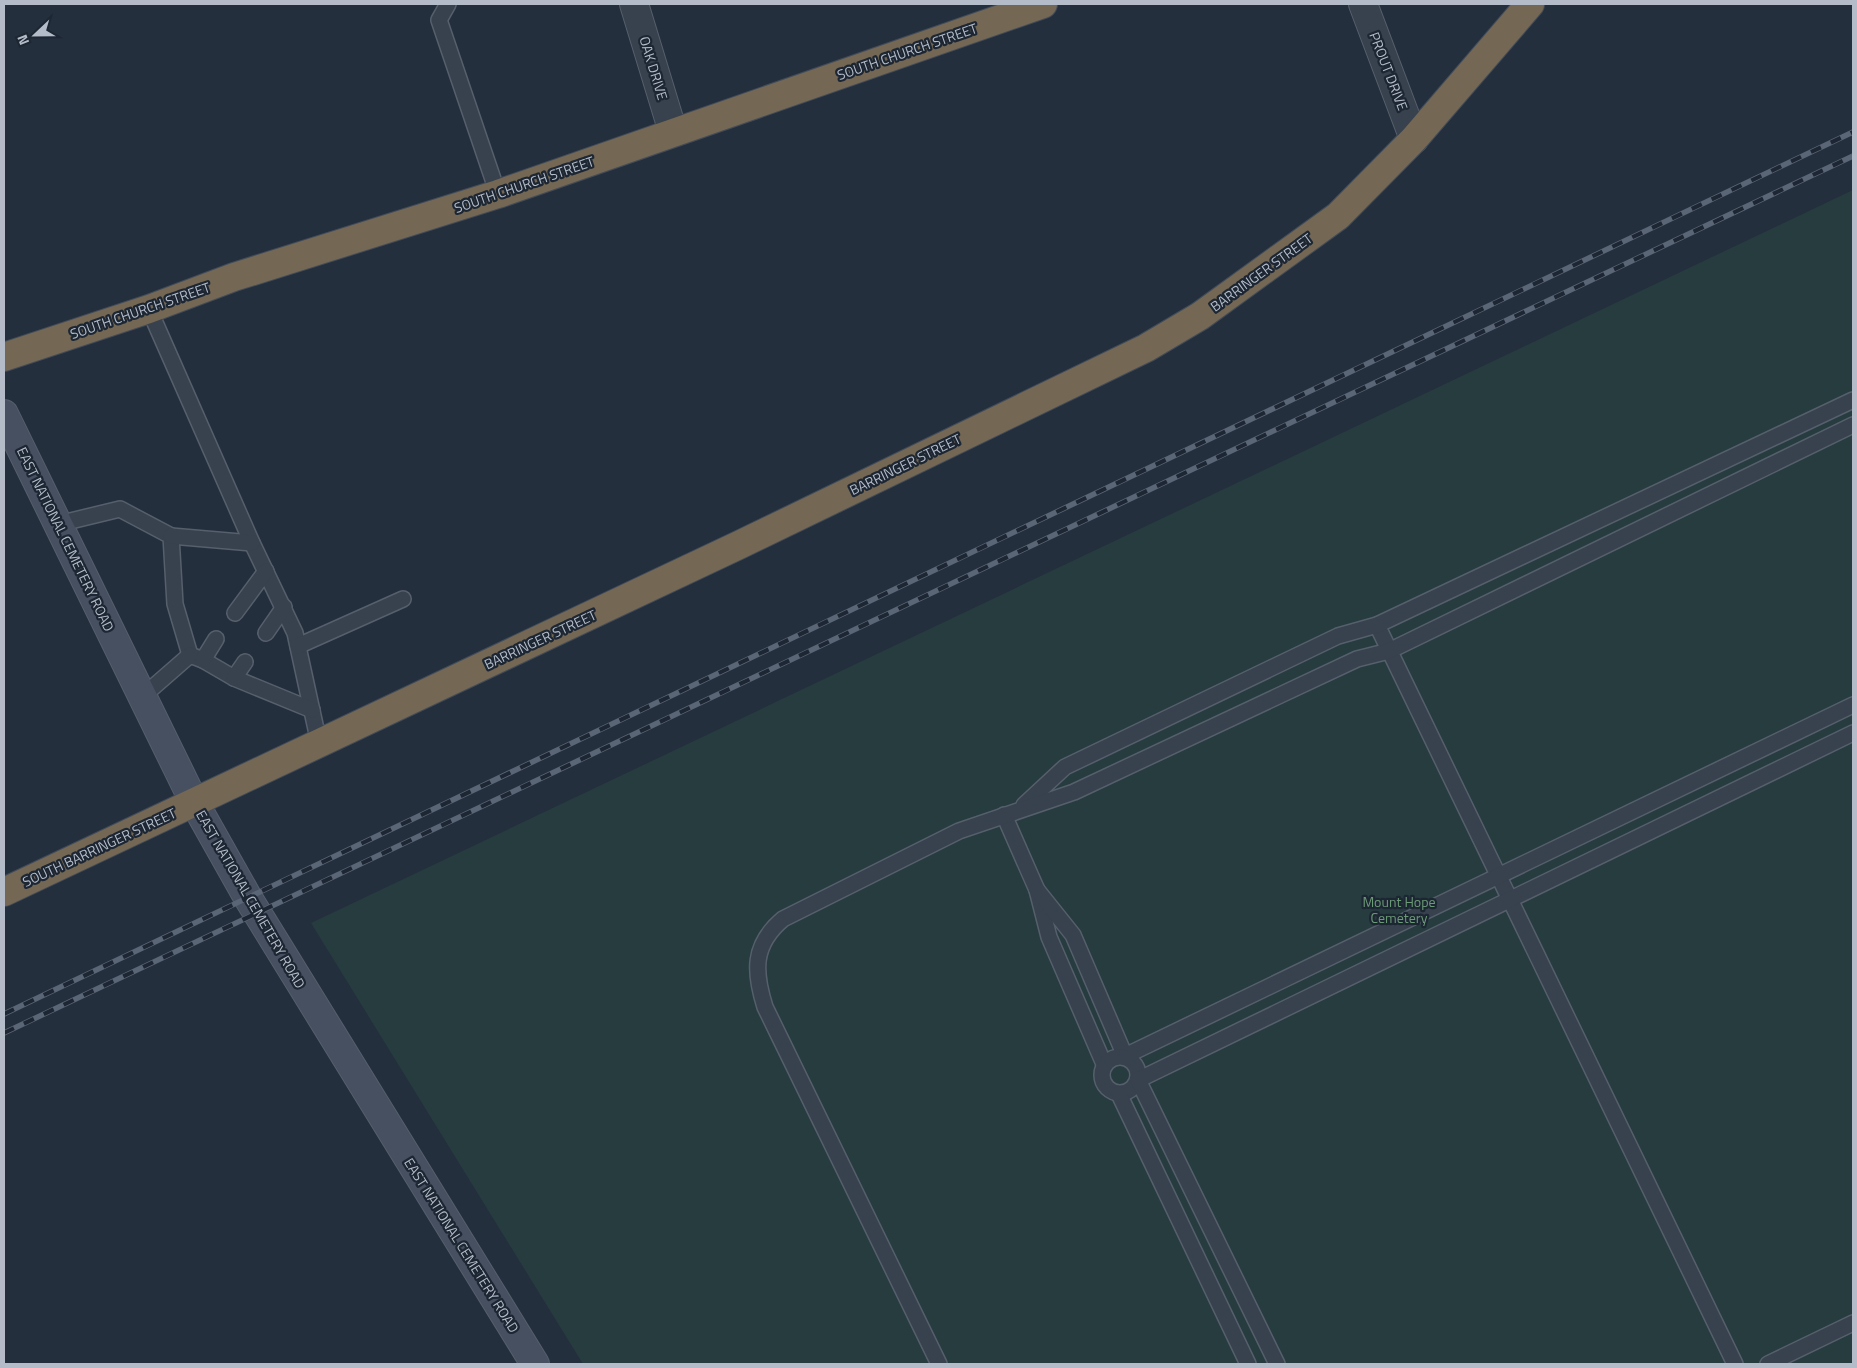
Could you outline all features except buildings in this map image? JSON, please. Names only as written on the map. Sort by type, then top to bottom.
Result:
[{"type":"highway","name":"SOUTH CHURCH STREET","points":[[4,357],[149,309],[234,277],[498,194],[1043,4]]},
{"type":"highway","name":"BARRINGER STREET","points":[[194,802],[730,549],[1146,348],[1200,316],[1338,216],[1414,139],[1530,4]]},
{"type":"highway","name":"SOUTH BARRINGER STREET","points":[[4,892],[194,802]]},
{"type":"street","name":"OAK DRIVE","points":[[634,4],[674,132]]},
{"type":"street","name":"PROUT DRIVE","points":[[1363,4],[1414,139]]},
{"type":"street","name":"EAST NATIONAL CEMETERY ROAD","points":[[4,414],[194,802],[248,898],[535,1364]]},
{"type":"lane","points":[[448,4],[439,20],[498,194]]},
{"type":"lane","points":[[149,309],[252,544],[295,633],[319,743]]},
{"type":"lane","points":[[1011,813],[1064,767],[1338,636],[1377,626],[1853,400]]},
{"type":"lane","points":[[939,1364],[765,1007],[758,985],[758,957],[764,939],[782,919],[959,831],[1074,792],[1357,659],[1389,651],[1853,425]]},
{"type":"lane","points":[[58,524],[120,509],[171,536],[252,544]]},
{"type":"lane","points":[[171,536],[175,604],[196,658],[234,678],[312,710]]},
{"type":"lane","points":[[235,613],[266,571]]},
{"type":"lane","points":[[298,646],[403,599]]},
{"type":"lane","points":[[266,633],[284,607]]},
{"type":"lane","points":[[1377,626],[1735,1364]]},
{"type":"lane","points":[[143,696],[196,658],[216,639]]},
{"type":"lane","points":[[234,678],[245,662]]},
{"type":"lane","points":[[1104,1064],[1118,1055],[1125,1056],[1853,705]]},
{"type":"lane","points":[[1118,1094],[1132,1090],[1138,1080],[1853,733]]},
{"type":"lane","points":[[1011,813],[1037,890],[1050,937],[1104,1064],[1103,1078],[1108,1088],[1118,1094],[1248,1364]]},
{"type":"lane","points":[[1037,890],[1073,935],[1125,1056],[1137,1066],[1138,1080],[1277,1364]]},
{"type":"lane","points":[[1768,1364],[1853,1323]]},
{"type":"green space","name":"Mount Hope Cemetery","points":[[1853,190],[1853,1364],[583,1364],[311,923]]},
{"type":"railway","points":[[4,1014],[1853,132]]},
{"type":"railway","points":[[4,1033],[1853,156]]}]
